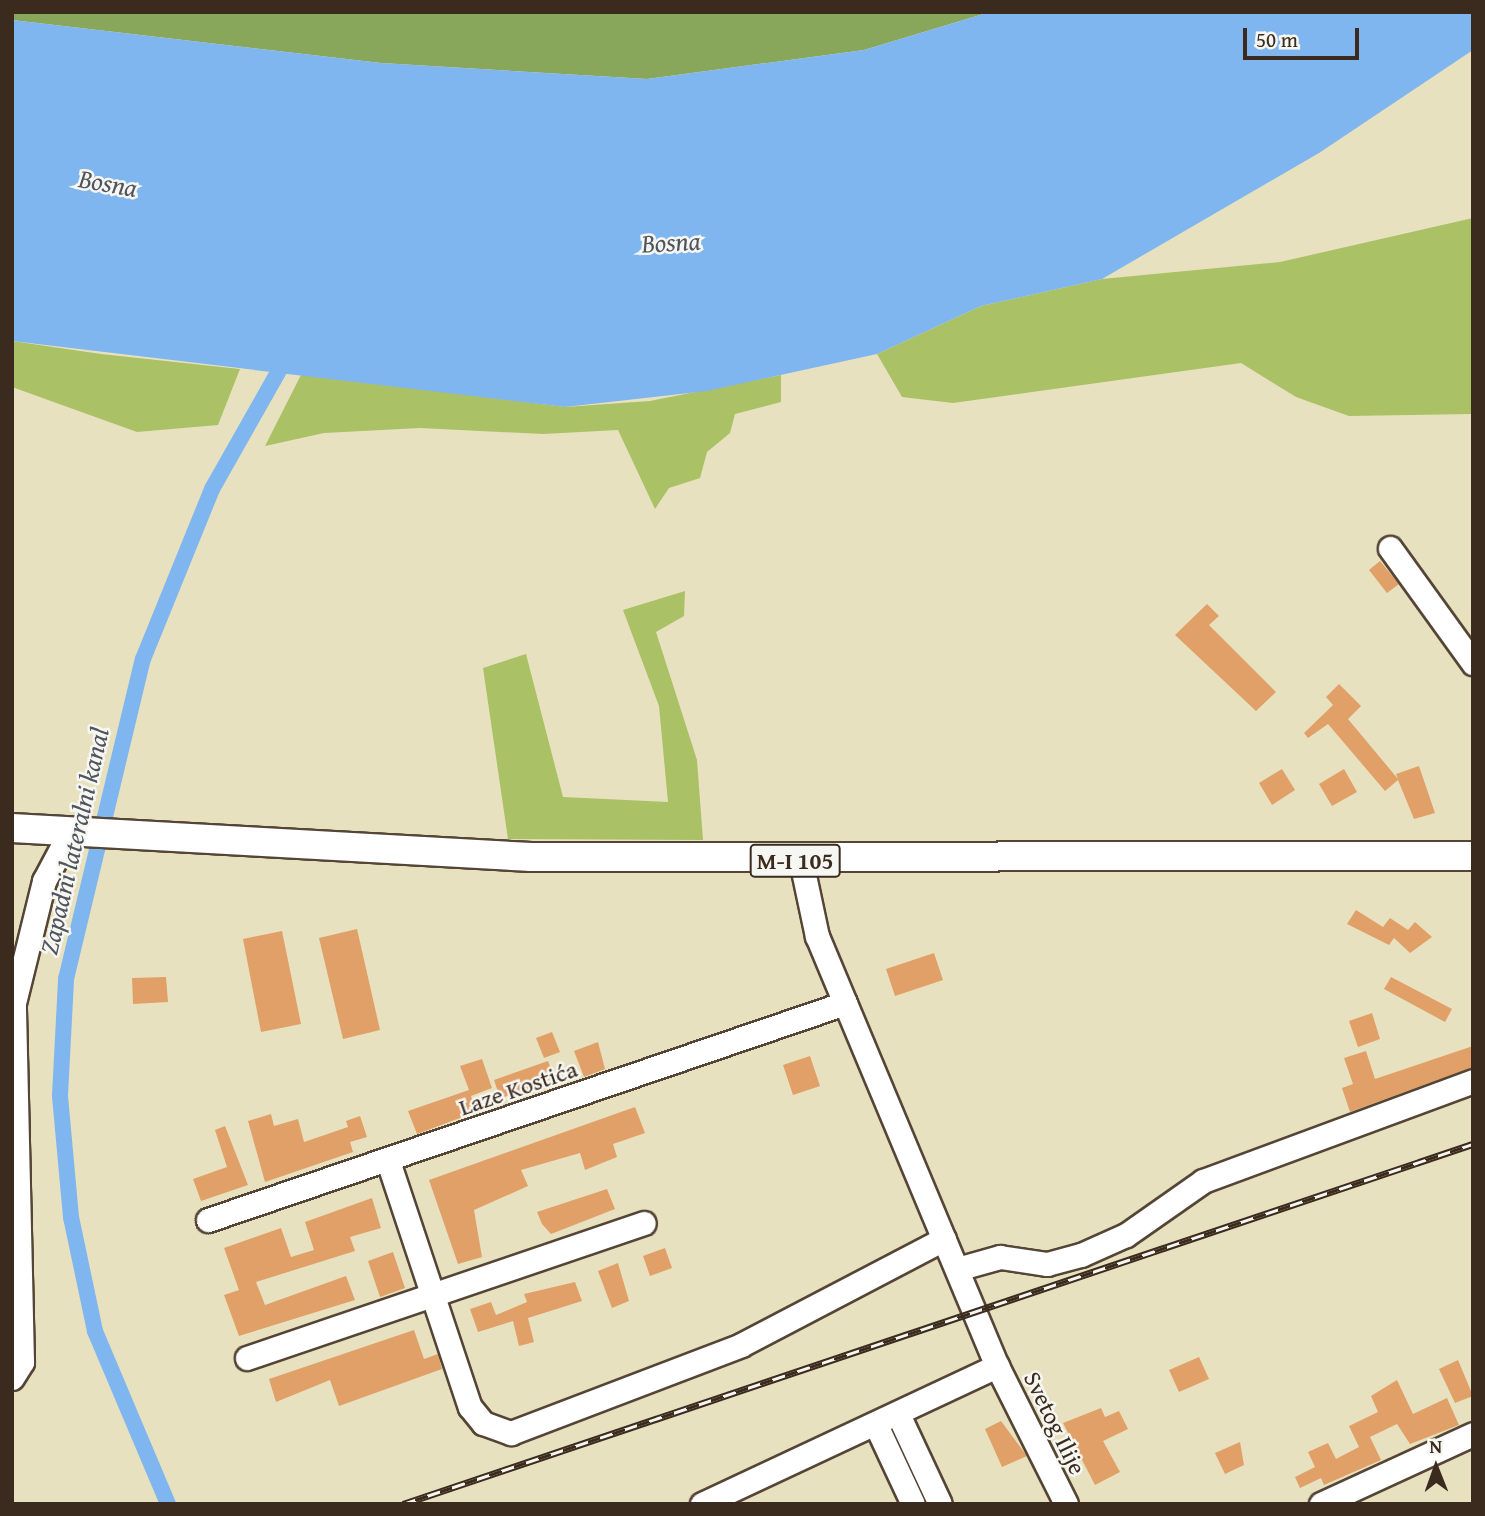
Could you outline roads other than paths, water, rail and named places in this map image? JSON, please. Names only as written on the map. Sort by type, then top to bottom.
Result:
[{"type":"main road","name":"M-I 105","points":[[12,828],[118,837],[801,861],[1473,856]]},
{"type":"street","points":[[1390,548],[1473,663]]},
{"type":"street","points":[[12,1378],[22,1362],[15,1211],[16,993],[44,881],[77,834]]},
{"type":"street","name":"Svetog Ilije","points":[[801,861],[807,906],[845,1003],[998,1366],[1066,1504]]},
{"type":"street","name":"Laze Kostića","points":[[208,1220],[388,1161],[845,1003]]},
{"type":"street","points":[[957,1269],[1000,1257],[1047,1264],[1081,1255],[1126,1235],[1203,1181],[1473,1081]]},
{"type":"street","points":[[388,1161],[431,1300],[470,1406],[482,1423],[511,1433],[741,1345],[944,1239]]},
{"type":"street","points":[[247,1358],[431,1300],[644,1223]]},
{"type":"street","points":[[702,1504],[751,1493],[876,1425],[998,1366]]},
{"type":"street","points":[[898,1414],[940,1504]]},
{"type":"street","points":[[876,1425],[912,1504]]},
{"type":"street","points":[[1321,1504],[1473,1434]]},
{"type":"water","name":"Bosna","points":[[990,12],[1473,12],[1473,50],[1319,153],[1102,279],[981,306],[877,354],[707,391],[565,407],[12,341],[12,20],[381,63],[647,79],[864,50]]},
{"type":"waterway","name":"Zapadni lateralni kanal","points":[[168,1504],[95,1331],[71,1217],[60,1095],[66,979],[143,659],[212,489],[289,353]]},
{"type":"railway","points":[[403,1504],[1473,1144]]}]
